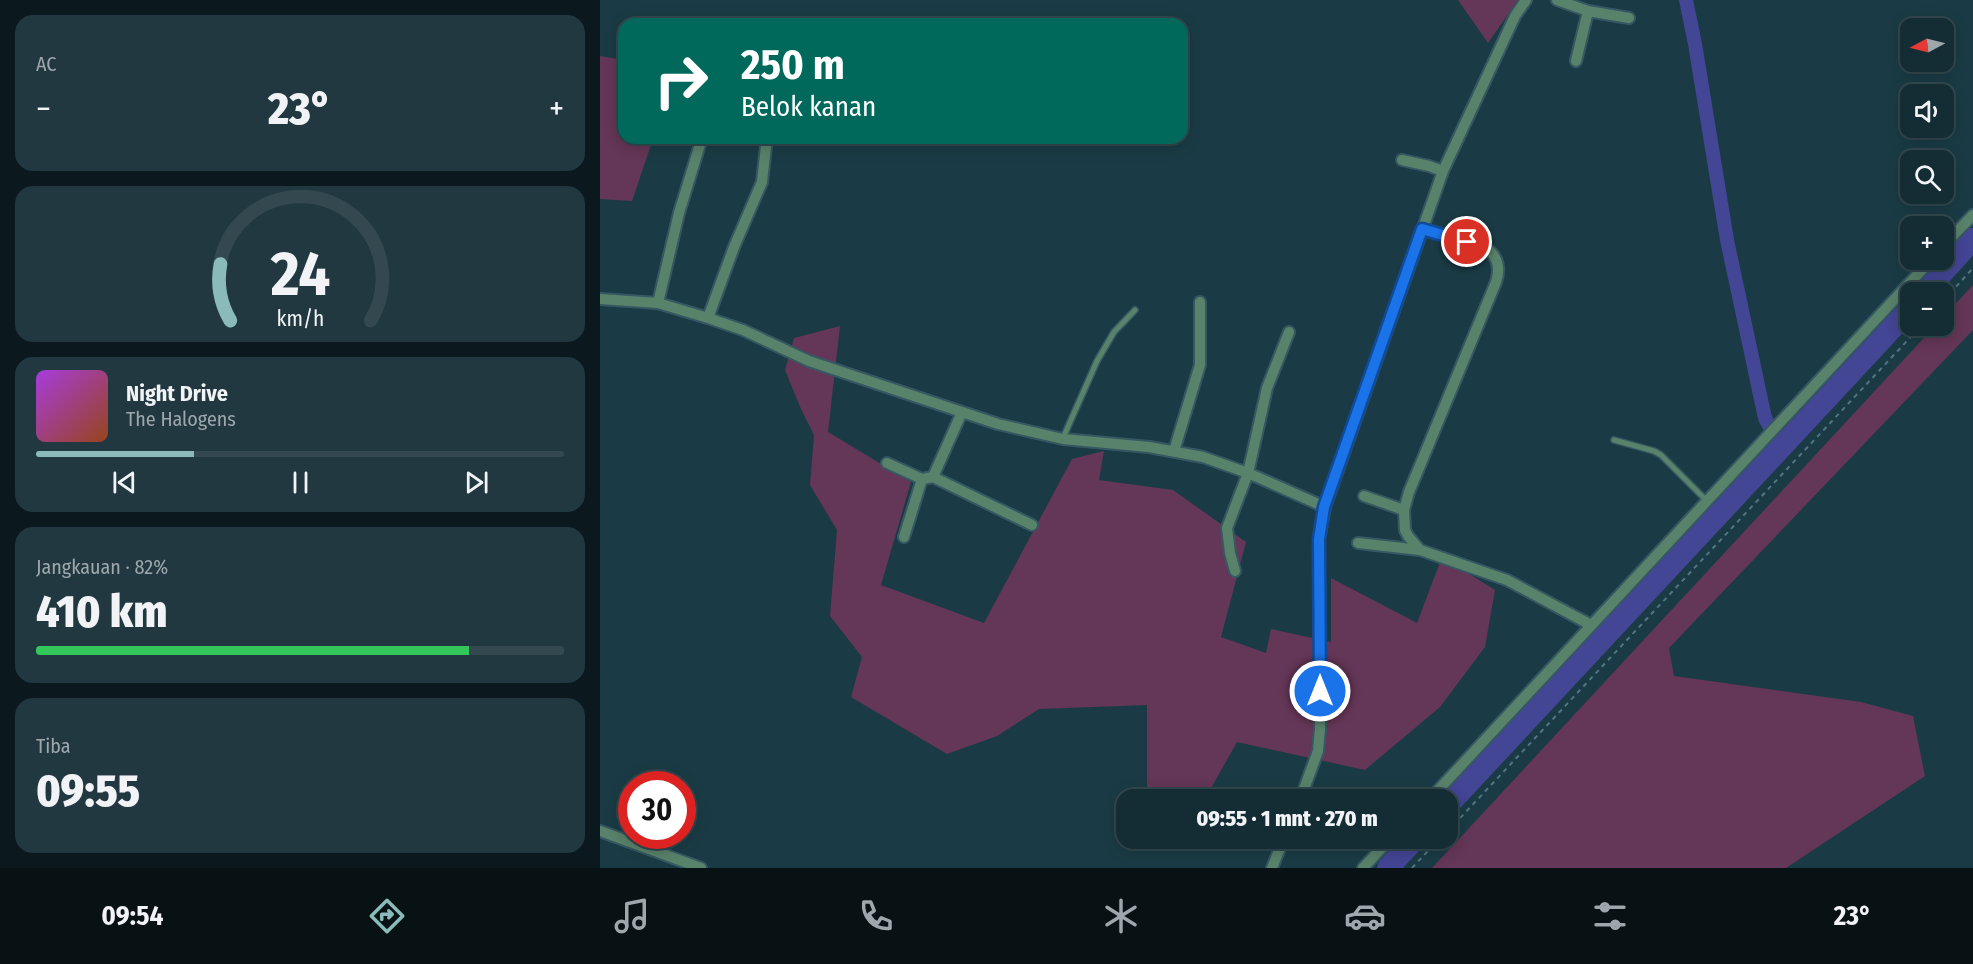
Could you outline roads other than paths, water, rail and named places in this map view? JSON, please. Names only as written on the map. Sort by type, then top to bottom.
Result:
[{"type":"street","points":[[1304,789],[1318,752],[1320,729],[1319,539],[1324,507],[1443,171],[1515,16],[1526,0]]},
{"type":"street","points":[[1557,0],[1588,11],[1629,18]]},
{"type":"street","points":[[1576,61],[1588,11]]},
{"type":"street","points":[[658,303],[679,213],[700,144]]},
{"type":"street","points":[[708,318],[734,247],[762,182],[766,146]]},
{"type":"street","points":[[1402,160],[1443,171]]},
{"type":"street","points":[[1954,235],[1973,215]]},
{"type":"street","points":[[1420,550],[1408,536],[1404,510],[1409,492],[1496,282],[1499,268],[1489,249],[1422,229]]},
{"type":"street","points":[[1439,789],[1922,270]]},
{"type":"street","points":[[600,299],[658,303],[708,318],[743,330],[809,361],[998,424],[1063,439],[1174,451],[1203,458],[1248,473],[1324,507]]},
{"type":"street","points":[[1174,451],[1200,364],[1200,302]]},
{"type":"street","points":[[1235,572],[1227,528],[1248,473],[1267,388],[1288,332]]},
{"type":"street","points":[[904,537],[928,478],[962,412]]},
{"type":"street","points":[[887,463],[928,478],[1032,525]]},
{"type":"street","points":[[1364,496],[1404,510]]},
{"type":"street","points":[[1358,543],[1420,550],[1507,580],[1591,626]]},
{"type":"street","points":[[600,831],[701,868]]},
{"type":"street","points":[[1272,868],[1280,849]]},
{"type":"street","points":[[1363,868],[1381,849]]},
{"type":"lane","points":[[1063,439],[1097,362],[1114,332],[1135,310]]},
{"type":"lane","points":[[1614,440],[1661,455],[1707,501]]},
{"type":"waterway","points":[[1686,0],[1727,240],[1765,418],[1781,447]]},
{"type":"waterway","points":[[1934,282],[1973,239]]},
{"type":"waterway","points":[[1458,794],[1900,320]]},
{"type":"waterway","points":[[1388,868],[1406,849]]}]
